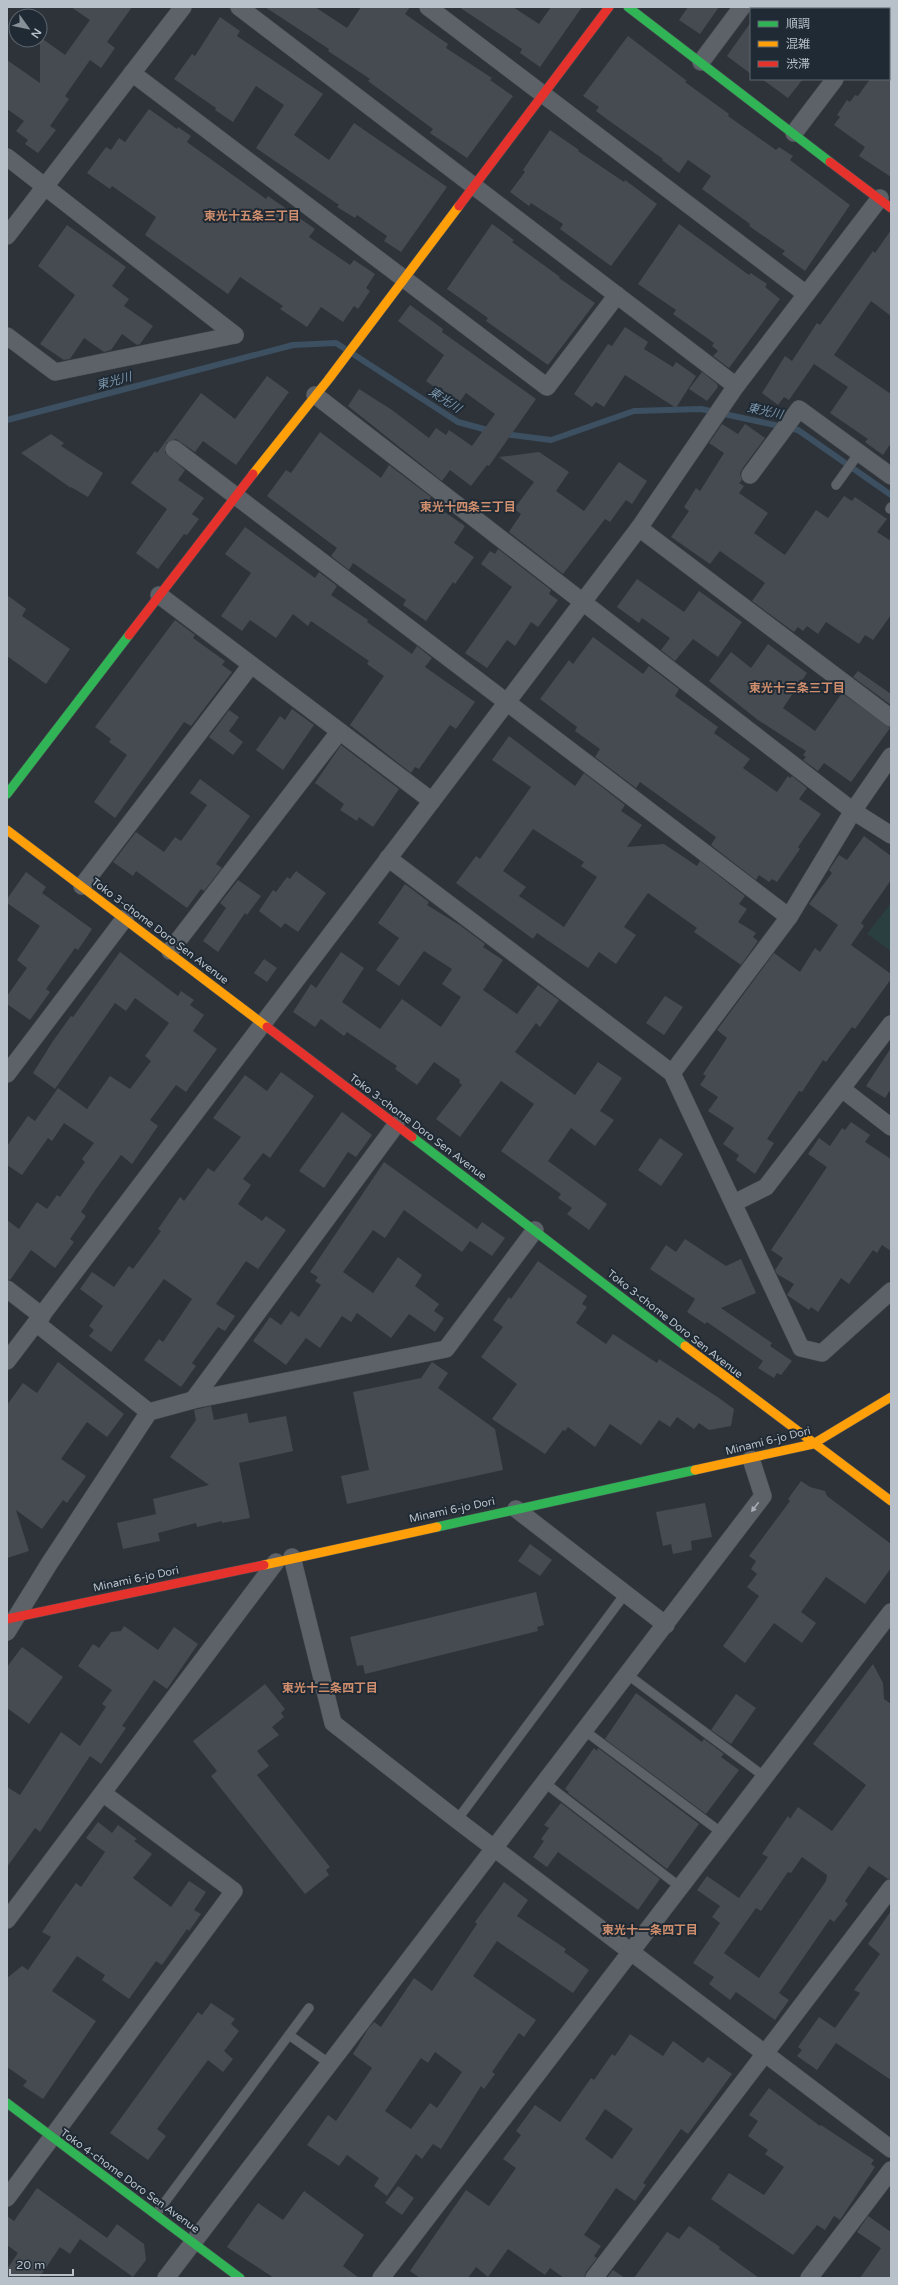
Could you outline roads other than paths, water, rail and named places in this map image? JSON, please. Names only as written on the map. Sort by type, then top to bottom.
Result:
[{"type":"street","points":[[7,236],[44,185],[183,7]]},
{"type":"street","points":[[240,7],[736,386]]},
{"type":"street","points":[[428,7],[806,294]]},
{"type":"street","points":[[7,794],[159,594],[328,380],[473,185],[609,7]]},
{"type":"street","points":[[7,1361],[639,528],[736,386],[806,294],[885,203],[628,7]]},
{"type":"street","points":[[701,62],[742,7]]},
{"type":"street","points":[[132,72],[547,387],[617,295]]},
{"type":"street","points":[[794,133],[834,80]]},
{"type":"street","points":[[7,157],[235,335],[55,372],[7,336]]},
{"type":"street","points":[[315,395],[582,603],[853,811],[891,835]]},
{"type":"street","points":[[750,475],[799,409],[857,455],[891,476]]},
{"type":"street","points":[[174,449],[789,917]]},
{"type":"street","points":[[639,528],[891,718]]},
{"type":"street","points":[[159,594],[339,732],[432,801]]},
{"type":"street","points":[[82,886],[251,665]]},
{"type":"street","points":[[170,951],[339,732]]},
{"type":"street","points":[[672,1073],[789,917],[853,811],[891,756]]},
{"type":"street","name":"Toko 3-chome Doro Sen Avenue","points":[[7,830],[170,951],[262,1025],[536,1230],[813,1444],[891,1501]]},
{"type":"street","points":[[388,858],[672,1073],[801,1348],[822,1353],[891,1291]]},
{"type":"street","points":[[7,1074],[125,918]]},
{"type":"street","points":[[734,1203],[766,1187],[891,1024]]},
{"type":"street","points":[[842,1088],[891,1127]]},
{"type":"street","points":[[193,1400],[396,1125]]},
{"type":"street","points":[[7,1632],[12,1618],[149,1412],[193,1400],[446,1349],[536,1230]]},
{"type":"street","points":[[7,1289],[39,1320],[149,1412]]},
{"type":"street","name":"Minami 6-jo Dori","points":[[12,1618],[751,1459],[813,1444],[891,1397]]},
{"type":"street","points":[[166,2278],[764,1496],[751,1459]]},
{"type":"street","points":[[516,1509],[666,1625]]},
{"type":"street","points":[[7,1920],[284,1560]]},
{"type":"street","points":[[284,1560],[333,1723],[457,1820],[891,2149]]},
{"type":"street","points":[[381,2278],[891,1612]]},
{"type":"street","points":[[7,2198],[234,1891],[104,1794]]},
{"type":"street","points":[[594,2278],[891,1888]]},
{"type":"street","name":"Toko 4-chome Doro Sen Avenue","points":[[7,2103],[240,2278]]},
{"type":"street","points":[[809,2278],[891,2170]]},
{"type":"lane","points":[[836,485],[857,455]]},
{"type":"lane","points":[[457,1820],[625,1594]]},
{"type":"lane","points":[[628,1675],[764,1777]]},
{"type":"lane","points":[[585,1732],[722,1833]]},
{"type":"lane","points":[[545,1784],[680,1887]]},
{"type":"lane","points":[[156,2214],[309,2008]]},
{"type":"lane","points":[[289,2035],[330,2064]]},
{"type":"waterway","name":"東光川","points":[[7,420],[293,345],[336,343],[458,422],[491,431]]},
{"type":"waterway","name":"東光川","points":[[504,434],[551,440],[634,411],[701,409],[798,430],[891,495]]},
{"type":"district","name":"東光十五条三丁目","points":[[252,216]]},
{"type":"district","name":"東光十四条三丁目","points":[[468,507]]},
{"type":"district","name":"東光十三条三丁目","points":[[797,688]]},
{"type":"district","name":"東光十二条四丁目","points":[[330,1688]]},
{"type":"district","name":"東光十一条四丁目","points":[[650,1930]]}]
